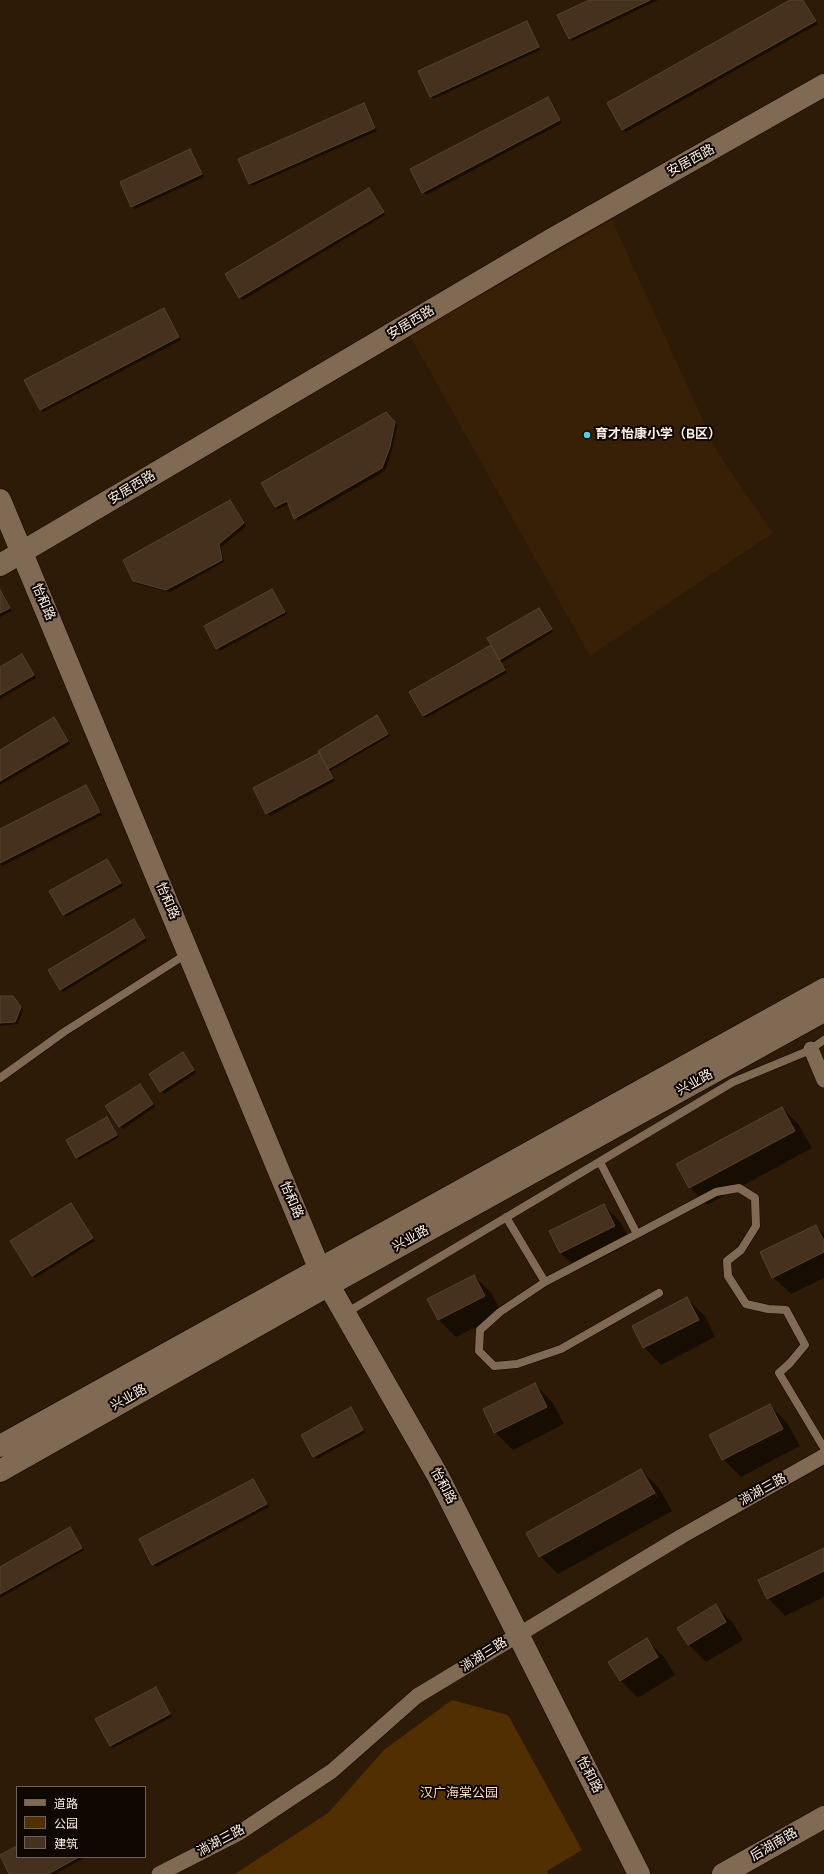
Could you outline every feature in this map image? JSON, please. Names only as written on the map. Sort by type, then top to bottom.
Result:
[{"type":"street","name":"安居西路","points":[[0,565],[554,238],[824,86]]},
{"type":"street","name":"怡和路","points":[[0,500],[188,953],[325,1277],[438,1476],[639,1874]]},
{"type":"street","name":"兴业路","points":[[0,1471],[325,1277],[824,989]]},
{"type":"street","name":"兴业路","points":[[0,1446],[325,1277],[824,1011]]},
{"type":"street","points":[[811,1049],[824,1080]]},
{"type":"street","name":"淌湖三路","points":[[159,1874],[239,1832],[332,1771],[417,1696],[682,1536],[824,1456]]},
{"type":"street","name":"后湖南路","points":[[723,1874],[824,1817]]},
{"type":"lane","points":[[0,1078],[64,1032],[188,953]]},
{"type":"lane","points":[[345,1313],[733,1082],[811,1049],[824,1040]]},
{"type":"lane","points":[[600,1162],[637,1234]]},
{"type":"lane","points":[[659,1293],[561,1349],[517,1364],[494,1366],[479,1351],[480,1330],[500,1312],[544,1282],[716,1192],[739,1188],[754,1198],[756,1226],[741,1250],[727,1261],[728,1276],[746,1304],[768,1309],[786,1310],[805,1345],[790,1363],[779,1373],[824,1448]]},
{"type":"lane","points":[[506,1217],[544,1282]]},
{"type":"shaded area","name":"育才怡康小学（B区）","points":[[612,220],[718,453],[773,533],[590,656],[410,336]]},
{"type":"green space","name":"汉广海棠公园","points":[[452,1700],[508,1715],[582,1850],[547,1871],[548,1874],[235,1874],[328,1813],[384,1750]]},
{"type":"building","points":[[589,0],[650,0],[569,39],[557,15]]},
{"type":"building","points":[[790,0],[803,0],[816,21],[622,130],[607,103]]},
{"type":"building","points":[[527,21],[539,47],[430,97],[418,71]]},
{"type":"building","points":[[548,97],[560,120],[422,193],[410,169]]},
{"type":"building","points":[[364,103],[375,128],[249,184],[238,159]]},
{"type":"building","points":[[190,149],[202,174],[131,207],[120,182]]},
{"type":"building","points":[[369,188],[384,212],[239,298],[225,274]]},
{"type":"building","points":[[164,308],[179,337],[40,410],[24,380]]},
{"type":"building","points":[[386,412],[395,422],[390,447],[382,468],[294,519],[287,501],[275,507],[261,483]]},
{"type":"building","points":[[230,500],[244,523],[219,544],[222,560],[166,590],[133,581],[123,560]]},
{"type":"building","points":[[272,589],[285,612],[216,649],[204,626]]},
{"type":"building","points":[[0,590],[10,608],[0,613]]},
{"type":"building","points":[[539,608],[552,629],[499,660],[487,638]]},
{"type":"building","points":[[491,645],[505,670],[423,716],[409,692]]},
{"type":"building","points":[[22,654],[34,675],[0,695],[0,667]]},
{"type":"building","points":[[377,715],[388,734],[328,769],[318,751]]},
{"type":"building","points":[[54,717],[68,741],[0,781],[0,750]]},
{"type":"building","points":[[319,753],[333,778],[266,814],[253,788]]},
{"type":"building","points":[[86,785],[100,812],[0,863],[0,829]]},
{"type":"building","points":[[107,859],[121,883],[63,915],[49,891]]},
{"type":"building","points":[[134,919],[145,938],[60,990],[48,970]]},
{"type":"building","points":[[0,996],[13,996],[21,1007],[15,1022],[0,1023]]},
{"type":"building","points":[[183,1052],[194,1070],[160,1092],[149,1074]]},
{"type":"building","points":[[140,1084],[153,1104],[119,1127],[105,1106]]},
{"type":"building","points":[[782,1107],[795,1131],[689,1188],[676,1164]]},
{"type":"building","points":[[107,1117],[117,1135],[76,1158],[66,1140]]},
{"type":"building","points":[[71,1203],[93,1238],[32,1276],[10,1241]]},
{"type":"building","points":[[604,1204],[615,1226],[560,1253],[549,1231]]},
{"type":"building","points":[[816,1225],[824,1241],[824,1252],[772,1278],[760,1252]]},
{"type":"building","points":[[474,1275],[485,1296],[438,1320],[427,1299]]},
{"type":"building","points":[[687,1297],[699,1320],[643,1348],[632,1326]]},
{"type":"building","points":[[535,1383],[547,1407],[494,1433],[483,1409]]},
{"type":"building","points":[[770,1404],[783,1429],[722,1460],[709,1435]]},
{"type":"building","points":[[351,1407],[363,1430],[313,1457],[301,1435]]},
{"type":"building","points":[[641,1469],[655,1493],[539,1557],[526,1533]]},
{"type":"building","points":[[253,1479],[267,1504],[152,1565],[139,1539]]},
{"type":"building","points":[[70,1527],[82,1548],[0,1594],[0,1567]]},
{"type":"building","points":[[824,1548],[824,1571],[767,1599],[758,1580]]},
{"type":"building","points":[[716,1604],[726,1622],[688,1645],[677,1628]]},
{"type":"building","points":[[647,1638],[658,1657],[620,1681],[608,1662]]},
{"type":"building","points":[[156,1687],[170,1714],[110,1746],[95,1719]]},
{"type":"building","points":[[16,1847],[16,1858],[77,1858],[48,1874],[9,1874],[0,1855]]},
{"type":"place","name":"育才怡康小学（B区）","points":[[587,435]]}]
